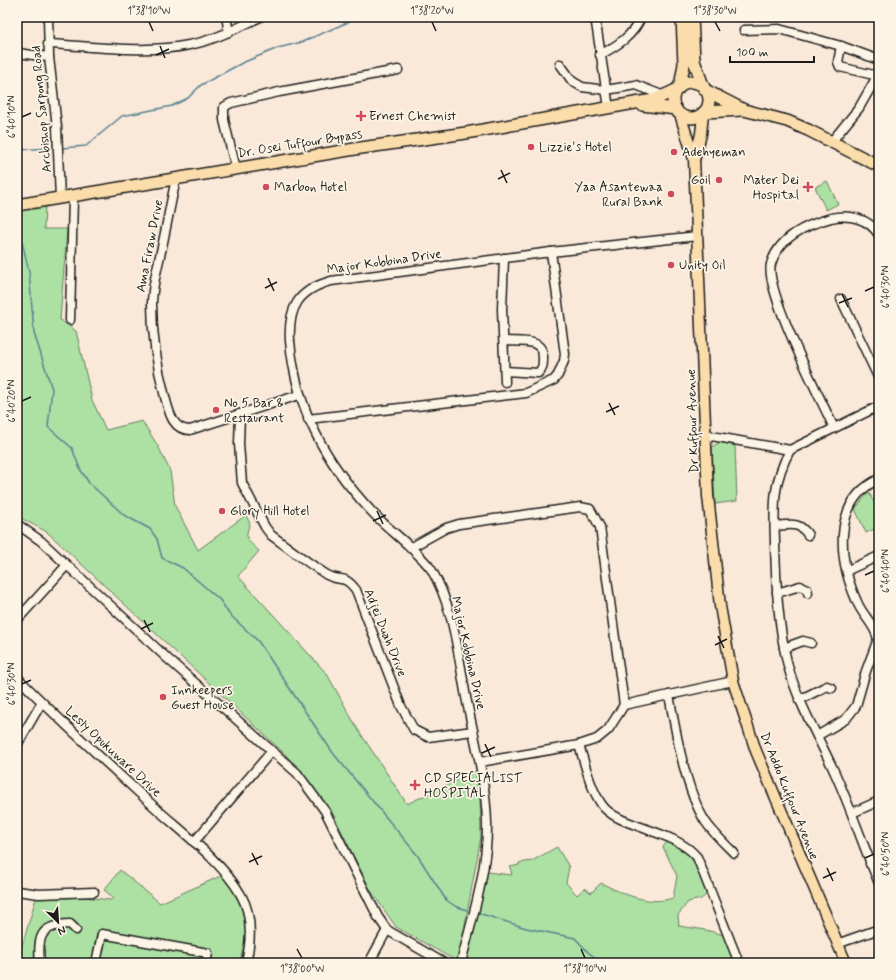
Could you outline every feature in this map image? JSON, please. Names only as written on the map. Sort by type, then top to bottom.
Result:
[{"type":"highway","points":[[682,17],[684,64],[679,88],[674,96],[674,103],[678,112],[684,117],[694,118],[704,113],[740,108]]},
{"type":"highway","points":[[692,17],[695,65],[709,101],[704,113]]},
{"type":"highway","points":[[693,51],[708,82],[740,108]]},
{"type":"highway","points":[[638,103],[659,94],[669,87],[684,64]]},
{"type":"highway","points":[[679,88],[689,83],[700,85],[740,108],[787,120],[832,141],[879,166]]},
{"type":"highway","name":"Dr. Osei Tuffour Bypass","points":[[17,205],[466,133],[638,103],[654,100],[679,88]]},
{"type":"highway","name":"Dr. Osei Tuffour Bypass","points":[[638,103],[678,112]]},
{"type":"main road","points":[[678,112],[694,159]]},
{"type":"main road","points":[[694,159],[701,134],[704,113]]},
{"type":"main road","name":"Dr Kuffour Avenue","points":[[694,159],[708,496],[719,598],[733,681]]},
{"type":"main road","name":"Dr Addo Kuffour Avenue","points":[[733,681],[756,751],[846,963]]},
{"type":"street","name":"Arcbishop Sarpong Road","points":[[48,17],[48,44],[57,127],[60,199]]},
{"type":"street","points":[[226,17],[229,32]]},
{"type":"street","points":[[48,44],[157,49],[188,46],[229,32],[260,17]]},
{"type":"street","points":[[595,17],[609,108]]},
{"type":"street","points":[[600,54],[624,41],[637,25],[641,17]]},
{"type":"street","points":[[744,30],[779,29],[841,46],[879,60]]},
{"type":"street","points":[[832,141],[859,108],[878,74],[840,67],[838,62],[841,46]]},
{"type":"street","points":[[17,52],[49,57]]},
{"type":"street","points":[[560,64],[572,81],[582,87],[606,90],[636,85],[659,94]]},
{"type":"street","points":[[236,169],[224,120],[224,107],[237,102],[279,92],[398,70]]},
{"type":"street","name":"Ama Firaw Drive","points":[[176,179],[157,267],[152,303],[154,338],[161,379],[170,414],[180,428],[190,430],[299,395]]},
{"type":"street","points":[[70,320],[73,197]]},
{"type":"street","points":[[834,428],[777,302],[770,278],[771,265],[786,238],[810,225],[821,221],[842,216],[851,216],[867,223],[879,235]]},
{"type":"street","name":"Major Kobbina Drive","points":[[461,963],[484,863],[487,823],[480,762],[446,602],[432,569],[372,512],[338,471],[308,419],[299,395],[292,359],[290,328],[293,310],[305,292],[331,281],[551,252],[697,236]]},
{"type":"street","points":[[308,419],[526,393],[554,380],[558,375],[565,354],[551,252]]},
{"type":"street","points":[[504,258],[502,308],[505,382]]},
{"type":"street","points":[[841,299],[879,379]]},
{"type":"street","points":[[504,341],[534,342],[540,346],[543,352],[543,365],[538,372],[505,371]]},
{"type":"street","points":[[706,435],[790,450],[879,406]]},
{"type":"street","name":"Adjei Duah Drive","points":[[240,414],[240,474],[250,501],[271,535],[329,576],[347,580],[356,590],[401,706],[414,730],[428,737],[473,731]]},
{"type":"street","points":[[790,450],[776,484],[774,504],[777,593],[784,648],[800,700],[852,813],[870,864],[879,884]]},
{"type":"street","points":[[817,736],[846,719],[856,706],[866,671],[878,639],[876,625],[862,613],[852,590],[842,540],[845,517],[852,502],[870,483],[879,479]]},
{"type":"street","points":[[410,548],[439,531],[459,524],[580,507],[590,509],[600,527],[624,705],[604,734],[580,745],[480,762]]},
{"type":"street","points":[[17,524],[41,541],[271,752],[297,774],[325,812],[374,910],[387,930],[444,963]]},
{"type":"street","points":[[775,526],[796,524],[803,527],[808,535]]},
{"type":"street","points":[[848,570],[879,556]]},
{"type":"street","points":[[17,620],[67,565]]},
{"type":"street","points":[[777,593],[800,586],[807,589],[808,593]]},
{"type":"street","points":[[784,648],[803,641],[811,642]]},
{"type":"street","name":"Lesly Opukuware Drive","points":[[17,677],[42,702],[194,842],[234,883],[246,904],[249,916],[250,933],[246,963]]},
{"type":"street","points":[[624,705],[733,681]]},
{"type":"street","points":[[800,700],[827,686],[832,688]]},
{"type":"street","points":[[669,695],[680,749],[696,799],[705,820],[734,853]]},
{"type":"street","points":[[17,745],[42,702]]},
{"type":"street","points":[[580,745],[593,786],[599,800],[607,811],[617,817],[665,835],[686,846],[697,857],[738,963]]},
{"type":"street","points":[[194,842],[271,752]]},
{"type":"street","points":[[852,813],[879,801]]},
{"type":"street","points":[[870,864],[879,861]]},
{"type":"street","points":[[17,891],[38,894],[94,892]]},
{"type":"street","points":[[40,963],[38,944],[46,930],[56,925],[70,924],[76,930]]},
{"type":"street","points":[[837,944],[879,929]]},
{"type":"street","points":[[369,963],[387,930]]},
{"type":"street","points":[[96,963],[102,934],[208,953],[206,963]]},
{"type":"green space","points":[[827,181],[838,204],[826,210],[815,187]]},
{"type":"green space","points":[[45,206],[44,229],[67,229],[60,320],[76,331],[92,400],[106,430],[142,421],[158,446],[170,471],[175,506],[198,550],[246,515],[250,524],[247,533],[248,539],[259,551],[238,576],[327,674],[357,728],[407,804],[476,771],[480,798],[481,837],[458,962],[396,927],[371,891],[330,808],[286,755],[47,532],[17,516],[17,211]]},
{"type":"green space","points":[[720,442],[735,446],[737,501],[715,504],[712,447]]},
{"type":"green space","points":[[869,492],[879,514],[879,527],[866,533],[855,509]]},
{"type":"green space","points":[[667,842],[678,846],[689,855],[702,875],[706,889],[706,895],[701,899],[688,902],[678,915],[679,926],[706,930],[724,935],[736,963],[466,963],[486,872],[512,875],[510,867],[519,865],[519,863],[532,861],[557,847],[569,867],[566,883],[577,895],[585,888],[591,893],[601,883],[636,898],[655,901],[664,900],[673,898],[677,876],[663,847]]},
{"type":"green space","points":[[120,870],[160,903],[223,875],[244,908],[247,935],[239,963],[17,963],[36,898],[75,896],[110,900],[114,898],[104,890]]},
{"type":"waterway","points":[[62,148],[86,146],[122,116],[172,106],[188,98],[201,85],[242,63],[278,48],[302,42],[360,17]]},
{"type":"waterway","points":[[17,150],[51,148]]},
{"type":"waterway","points":[[17,220],[29,272],[34,333],[52,389],[48,427],[72,448],[80,469],[89,483],[124,515],[150,529],[157,539],[162,558],[183,568],[220,600],[229,614],[258,641],[333,753],[418,856],[446,900],[455,906],[467,910]]},
{"type":"waterway","points":[[478,913],[526,928],[575,938],[588,952],[598,960],[605,963]]},
{"type":"place","name":"Ernest Chemist","points":[[361,116]]},
{"type":"place","name":"Lizzie's Hotel","points":[[531,147]]},
{"type":"place","name":"Adehyeman","points":[[674,152]]},
{"type":"place","name":"Goil","points":[[719,180]]},
{"type":"place","name":"Marbon Hotel","points":[[266,187]]},
{"type":"place","name":"Mater Dei Hospital","points":[[808,187]]},
{"type":"place","name":"Yaa Asantewaa Rural Bank","points":[[671,194]]},
{"type":"place","name":"Unity Oil","points":[[671,265]]},
{"type":"place","name":"No 5 Bar & Restaurant","points":[[216,410]]},
{"type":"place","name":"Glory Hill Hotel","points":[[222,511]]},
{"type":"place","name":"Innkeepers Guest House","points":[[163,697]]},
{"type":"place","name":"CD SPECIALIST HOSPITAL","points":[[415,785]]}]
